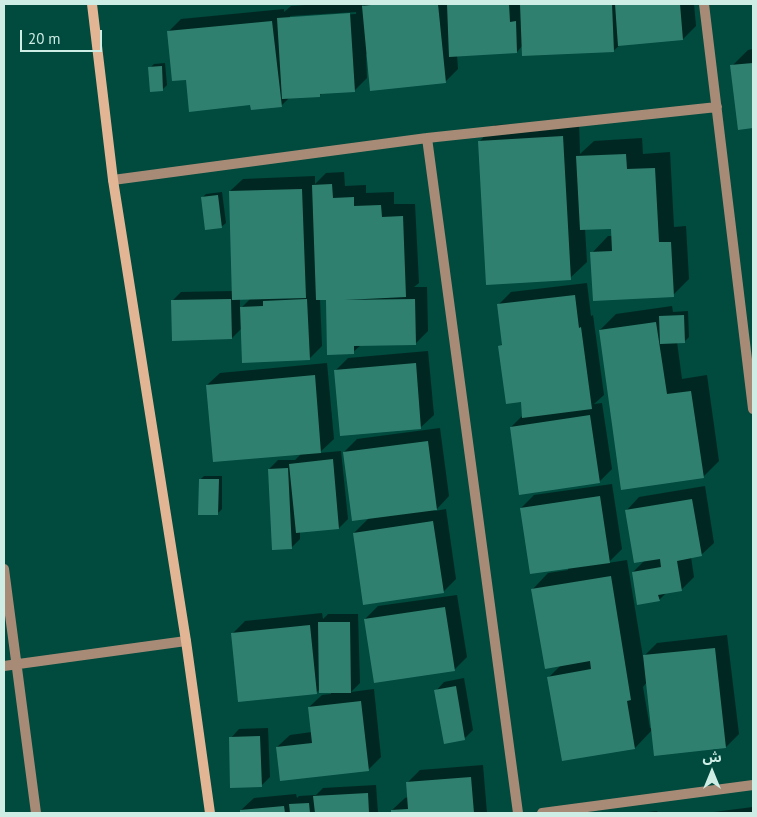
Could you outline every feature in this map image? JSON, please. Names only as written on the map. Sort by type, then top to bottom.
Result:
[{"type":"street","points":[[92,4],[113,180],[186,641],[210,813]]},
{"type":"street","points":[[704,4],[753,409]]},
{"type":"street","points":[[113,180],[427,138],[717,107]]},
{"type":"street","points":[[427,138],[518,813]]},
{"type":"street","points":[[4,569],[7,614],[16,665],[36,813]]},
{"type":"street","points":[[4,666],[186,641]]},
{"type":"street","points":[[542,813],[753,785]]},
{"type":"building","points":[[380,4],[438,4],[446,83],[370,91],[362,6]]},
{"type":"building","points":[[447,4],[509,4],[510,22],[516,21],[517,53],[449,57]]},
{"type":"building","points":[[520,4],[612,4],[614,52],[522,56]]},
{"type":"building","points":[[615,4],[680,4],[683,40],[618,46]]},
{"type":"building","points":[[350,13],[355,92],[320,94],[320,97],[282,99],[277,18]]},
{"type":"building","points":[[272,21],[282,107],[251,110],[250,105],[189,112],[186,80],[172,81],[167,31]]},
{"type":"building","points":[[753,63],[753,128],[738,130],[730,65]]},
{"type":"building","points":[[162,66],[163,91],[150,92],[148,67]]},
{"type":"building","points":[[563,136],[571,280],[486,285],[478,141]]},
{"type":"building","points":[[626,154],[627,169],[655,168],[659,242],[671,242],[674,297],[593,301],[590,252],[612,251],[611,229],[580,230],[576,156]]},
{"type":"building","points":[[332,184],[333,198],[354,197],[354,206],[381,205],[382,217],[403,216],[406,297],[344,300],[415,299],[416,345],[354,346],[354,354],[327,355],[326,300],[316,300],[312,185]]},
{"type":"building","points":[[302,189],[306,298],[232,300],[229,191]]},
{"type":"building","points":[[218,195],[222,228],[205,230],[201,197]]},
{"type":"building","points":[[575,295],[592,409],[522,418],[521,402],[506,404],[498,346],[502,345],[497,304]]},
{"type":"building","points":[[231,299],[232,339],[172,341],[171,300]]},
{"type":"building","points":[[307,299],[310,360],[242,363],[240,307],[263,306],[263,301]]},
{"type":"building","points":[[684,315],[685,343],[660,344],[659,316]]},
{"type":"building","points":[[656,322],[667,394],[691,391],[704,478],[621,490],[599,330]]},
{"type":"building","points":[[416,363],[421,429],[340,436],[334,370]]},
{"type":"building","points":[[315,375],[321,453],[213,462],[206,385]]},
{"type":"building","points":[[590,415],[600,483],[519,495],[510,427]]},
{"type":"building","points":[[428,441],[437,510],[352,521],[343,452]]},
{"type":"building","points":[[333,459],[339,529],[296,533],[289,464]]},
{"type":"building","points":[[288,468],[292,549],[272,550],[268,469]]},
{"type":"building","points":[[199,479],[219,479],[218,515],[198,515]]},
{"type":"building","points":[[600,496],[610,563],[530,574],[520,508]]},
{"type":"building","points":[[692,499],[702,556],[677,561],[682,591],[658,595],[660,601],[637,605],[632,572],[661,567],[660,559],[634,563],[625,510]]},
{"type":"building","points":[[433,521],[444,593],[363,605],[353,533]]},
{"type":"building","points":[[611,576],[631,700],[627,701],[635,749],[562,761],[547,677],[591,669],[590,661],[545,669],[531,589]]},
{"type":"building","points":[[445,607],[455,671],[374,683],[364,619]]},
{"type":"building","points":[[318,622],[350,622],[351,693],[319,693]]},
{"type":"building","points":[[310,625],[317,694],[238,702],[231,633]]},
{"type":"building","points":[[715,648],[726,748],[654,756],[643,655]]},
{"type":"building","points":[[456,686],[465,740],[444,744],[434,690]]},
{"type":"building","points":[[361,701],[369,771],[280,781],[276,747],[312,743],[308,707]]},
{"type":"building","points":[[260,736],[262,787],[230,788],[229,737]]},
{"type":"building","points":[[471,777],[474,813],[391,813],[391,810],[408,809],[406,782]]},
{"type":"building","points":[[368,793],[369,813],[315,813],[313,796]]},
{"type":"building","points":[[309,803],[310,813],[290,813],[289,804]]},
{"type":"building","points":[[284,806],[285,813],[240,813],[240,810]]}]
